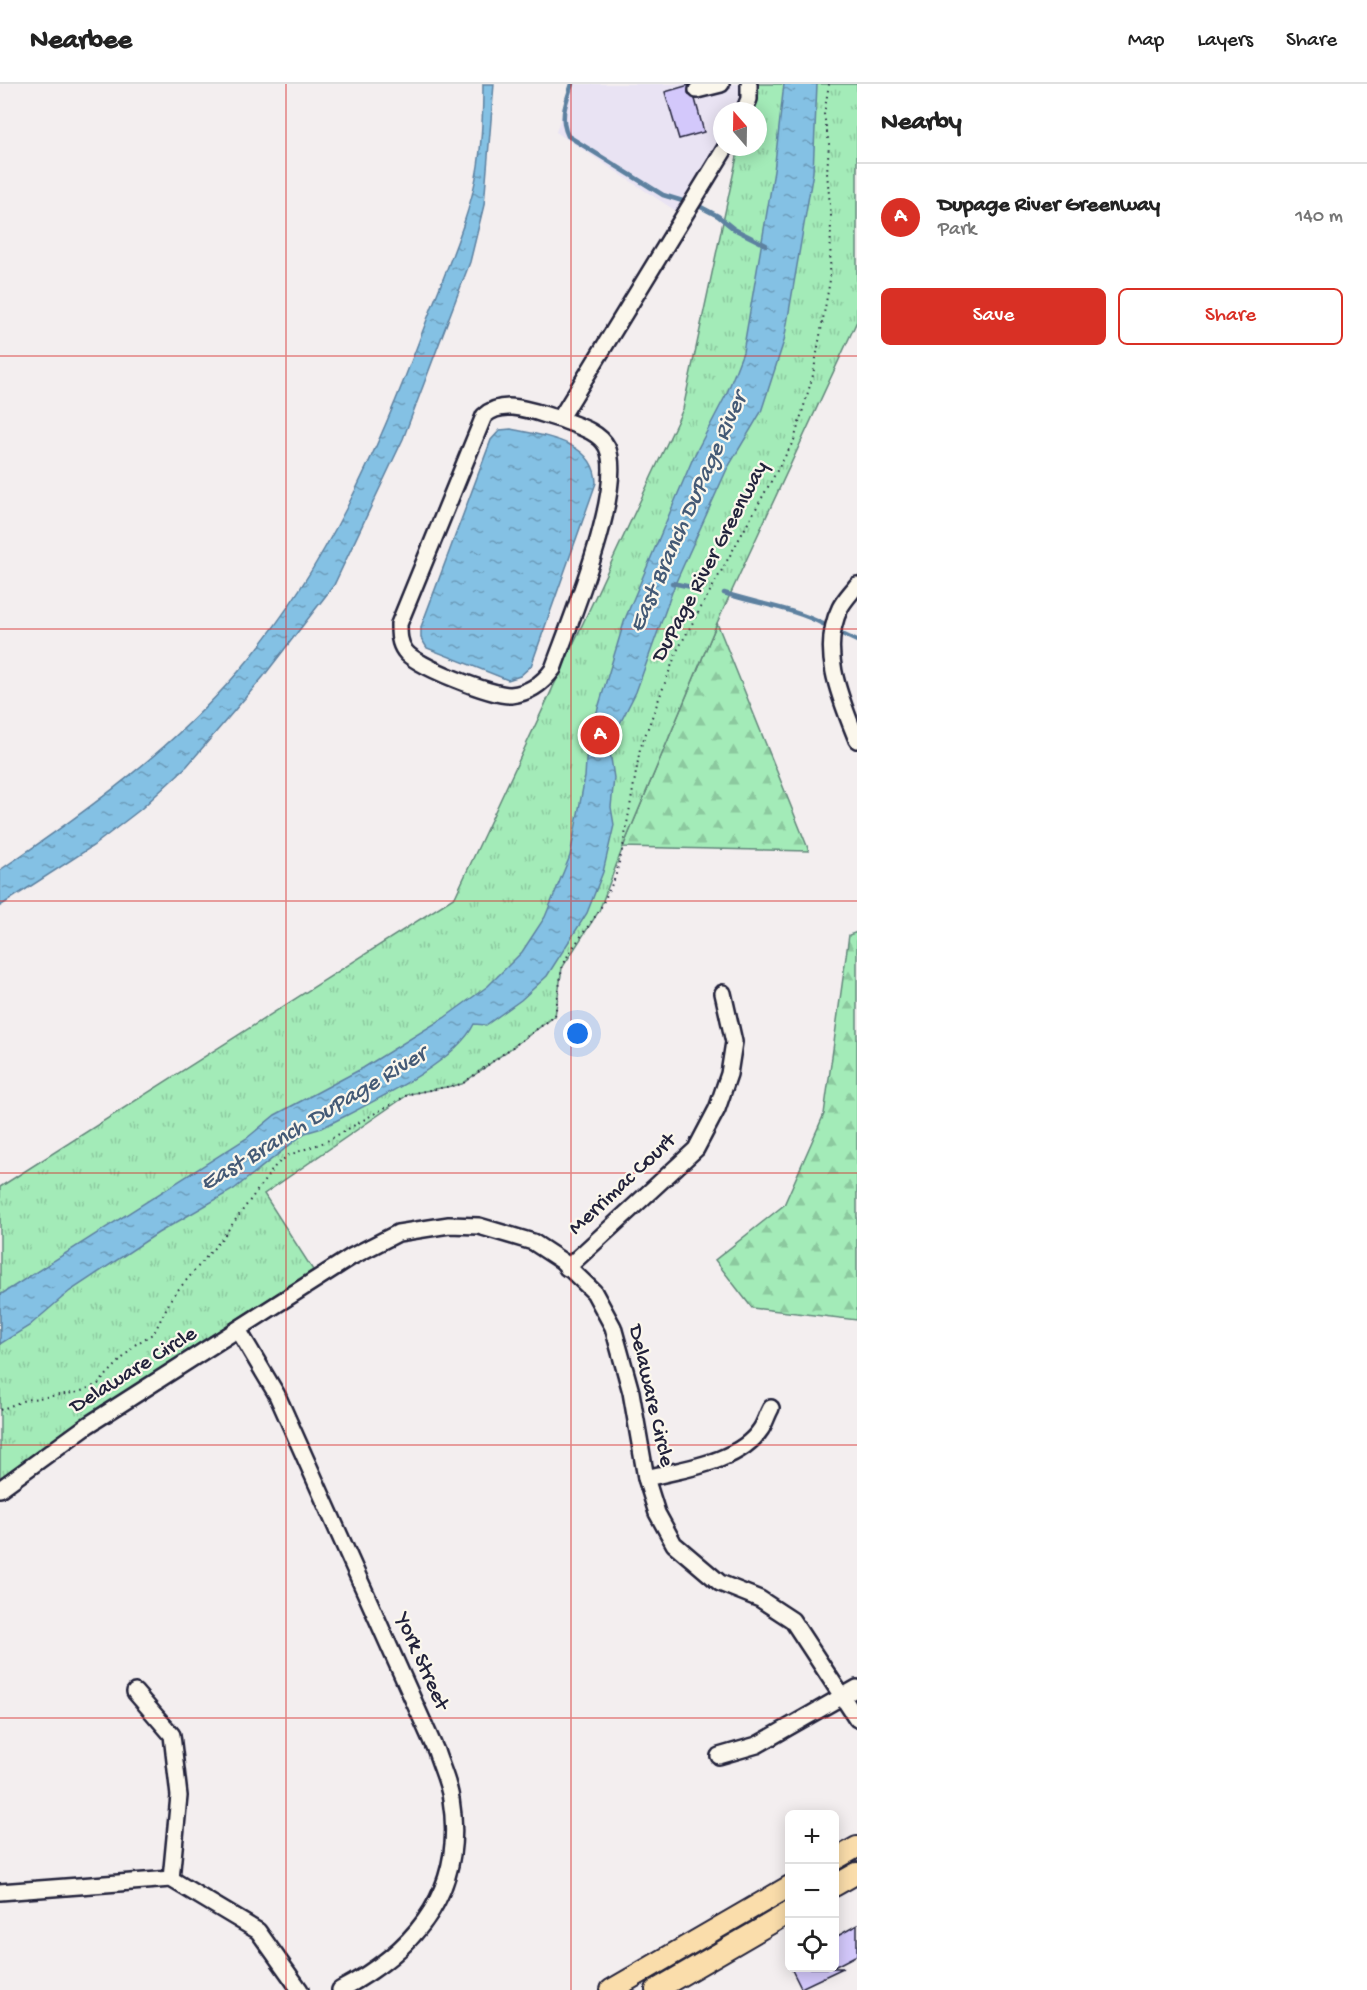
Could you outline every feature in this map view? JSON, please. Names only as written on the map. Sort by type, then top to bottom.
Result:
[{"type":"main road","points":[[839,1857],[857,1847]]},
{"type":"main road","points":[[839,1883],[857,1873]]},
{"type":"main road","points":[[611,1990],[785,1888]]},
{"type":"main road","points":[[656,1990],[785,1914]]},
{"type":"street","points":[[697,90],[721,84]]},
{"type":"street","points":[[748,102],[749,84]]},
{"type":"street","points":[[560,419],[720,156]]},
{"type":"street","points":[[506,406],[560,419],[588,430],[606,444],[611,459],[612,480],[590,567],[553,669],[543,682],[530,690],[511,695],[496,693],[419,663],[405,652],[399,640],[399,624],[484,416],[493,407],[506,406]]},
{"type":"street","points":[[857,585],[840,608],[831,644],[836,687],[857,740]]},
{"type":"street","name":"Merrimac Court","points":[[567,1268],[696,1149],[717,1109],[729,1074],[734,1042],[723,993]]},
{"type":"street","name":"Delaware Circle","points":[[0,1489],[88,1425],[239,1331],[351,1257],[398,1233],[449,1225],[479,1226],[533,1242],[562,1261],[594,1292],[614,1328],[631,1392],[646,1478],[657,1513],[674,1544],[720,1583],[760,1599],[792,1620],[857,1719]]},
{"type":"street","name":"York Street","points":[[239,1331],[277,1395],[436,1751],[451,1799],[453,1848],[446,1885],[431,1913],[403,1949],[362,1978],[340,1990]]},
{"type":"street","points":[[646,1478],[712,1461],[742,1448],[760,1430],[771,1408]]},
{"type":"street","points":[[719,1756],[757,1745],[857,1688]]},
{"type":"street","points":[[135,1692],[172,1736],[179,1796],[171,1880]]},
{"type":"street","points":[[0,1892],[171,1880],[258,1931],[300,1990]]},
{"type":"path","name":"DuPage River Greenway","points":[[0,1410],[25,1400],[80,1392],[98,1384],[136,1344],[154,1333],[172,1297],[220,1241],[276,1165],[289,1155],[325,1142],[409,1094],[462,1084],[555,1017],[562,968],[568,953],[599,911],[615,878],[623,847],[640,749],[674,660],[703,601],[794,440],[813,375],[830,280],[831,216],[827,173],[829,144],[824,114],[828,84]]},
{"type":"shaded area","points":[[572,84],[746,84],[741,102],[713,102],[713,156],[679,213],[556,132]]},
{"type":"green space","points":[[750,84],[857,84],[857,321],[717,623],[623,847],[599,911],[562,968],[555,1016],[462,1084],[409,1094],[264,1194],[313,1270],[105,1404],[0,1478],[0,1187],[455,897],[683,409],[737,156],[767,156],[767,102],[747,102]]},
{"type":"green space","points":[[717,623],[809,851],[623,847]]},
{"type":"green space","points":[[857,932],[857,1320],[752,1308],[715,1260],[784,1205],[824,1114],[849,935]]},
{"type":"water","points":[[483,84],[494,84],[484,205],[470,262],[403,439],[334,585],[263,677],[187,766],[141,809],[93,846],[0,906],[0,870],[64,826],[126,778],[213,700],[270,632],[324,550],[369,462],[389,416],[463,227],[478,166]]},
{"type":"water","name":"East Branch DuPage River","points":[[784,84],[817,84],[813,172],[784,341],[761,412],[727,469],[675,584],[636,692],[609,745],[614,778],[611,807],[614,825],[603,872],[587,913],[547,976],[521,1000],[486,1025],[474,1024],[464,1039],[428,1069],[322,1128],[305,1133],[234,1189],[158,1233],[70,1291],[29,1326],[0,1344],[0,1295],[247,1138],[275,1115],[363,1068],[444,1018],[488,986],[522,952],[545,917],[570,856],[585,777],[587,745],[625,619],[693,458],[727,393],[743,352],[774,171]]},
{"type":"water","points":[[511,429],[552,438],[577,449],[587,458],[593,469],[596,483],[531,666],[520,676],[508,680],[427,648],[421,638],[421,627],[491,440],[500,430]]},
{"type":"building","points":[[689,85],[688,93],[695,99],[704,132],[679,139],[665,92]]},
{"type":"building","points":[[857,1925],[857,1955],[839,1964],[839,1935]]},
{"type":"building","points":[[793,1972],[835,1972],[801,1988]]},
{"type":"waterway","points":[[572,84],[564,116],[568,136],[663,195],[699,206],[718,216],[734,229],[766,245]]},
{"type":"waterway","name":"East Branch DuPage River","points":[[672,583],[701,589]]},
{"type":"waterway","points":[[724,593],[787,610],[823,624]]},
{"type":"waterway","points":[[844,635],[857,641]]},
{"type":"place","name":"Dupage River Greenway","points":[[600,735]]}]
